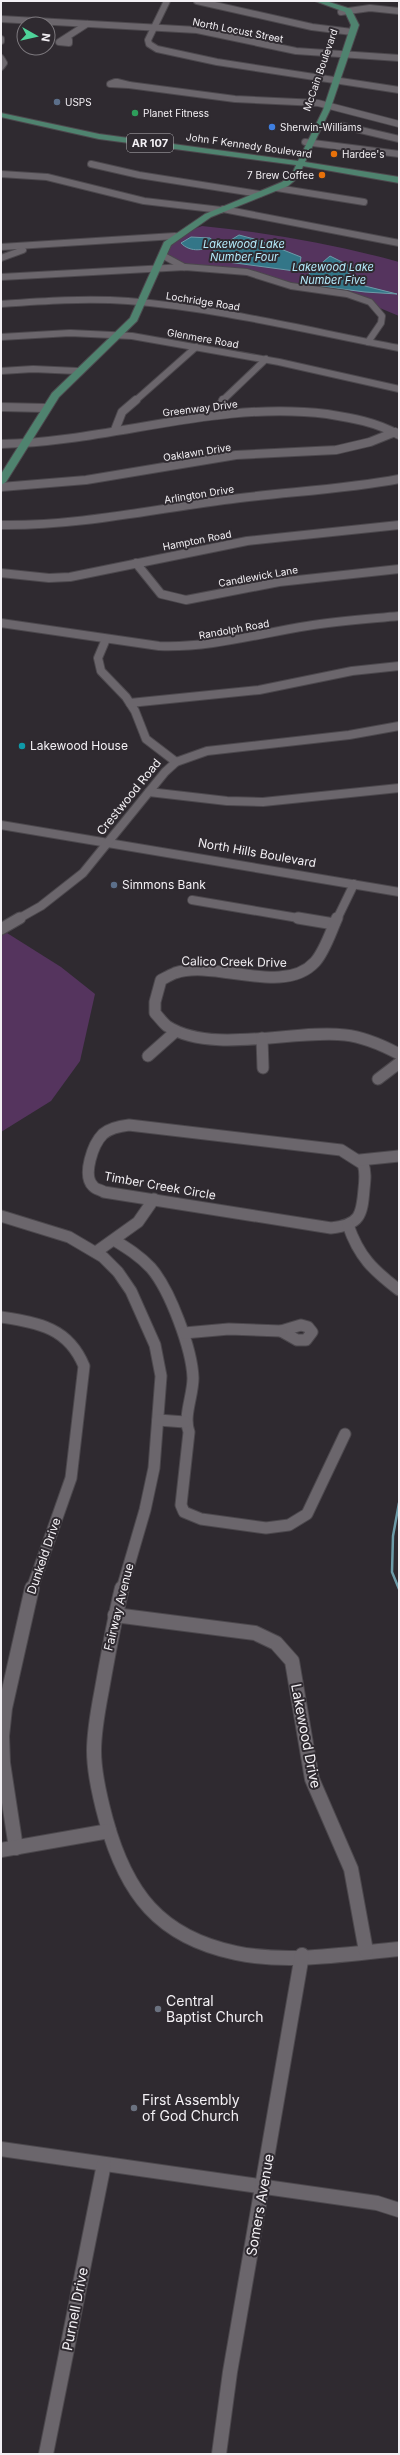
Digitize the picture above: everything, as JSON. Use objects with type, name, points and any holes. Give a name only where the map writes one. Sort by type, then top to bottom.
[{"type":"main road","points":[[307,1],[344,11]]},
{"type":"main road","points":[[319,1],[344,11]]},
{"type":"main road","name":"McCain Boulevard","points":[[167,244],[175,236],[222,209],[277,188],[294,178],[334,78],[354,20],[344,11]]},
{"type":"main road","name":"John F Kennedy Boulevard","points":[[1,115],[85,135],[300,163],[399,180]]},
{"type":"main road","points":[[1,482],[46,408],[62,387],[77,371],[119,335],[134,318],[167,244]]},
{"type":"street","points":[[167,1],[148,42],[156,49],[287,73],[334,78],[399,90]]},
{"type":"street","points":[[197,1],[224,6],[301,27],[349,32]]},
{"type":"street","points":[[344,11],[370,8],[399,11]]},
{"type":"street","name":"North Locust Street","points":[[1,19],[202,31],[286,49],[341,55],[399,58]]},
{"type":"street","points":[[64,40],[87,24]]},
{"type":"street","points":[[1,58],[4,63],[1,68]]},
{"type":"street","points":[[129,85],[235,99],[324,104],[399,124]]},
{"type":"street","points":[[354,129],[373,117]]},
{"type":"street","points":[[339,125],[399,139]]},
{"type":"street","points":[[308,144],[399,154]]},
{"type":"street","points":[[92,164],[139,175],[259,194]]},
{"type":"street","points":[[1,174],[47,177],[137,200],[222,209],[399,243]]},
{"type":"street","points":[[277,188],[364,202]]},
{"type":"street","points":[[1,248],[161,235],[175,236]]},
{"type":"street","points":[[1,258],[17,252],[140,243],[167,244]]},
{"type":"street","points":[[11,246],[17,252]]},
{"type":"street","points":[[162,255],[174,263],[185,267]]},
{"type":"street","points":[[1,277],[155,270],[185,267],[247,272],[290,286],[344,293],[360,297],[375,306],[382,316],[381,323],[368,342]]},
{"type":"street","name":"Lochridge Road","points":[[1,304],[79,300],[142,302],[280,324],[399,348]]},
{"type":"street","name":"Glenmere Road","points":[[1,337],[70,333],[119,335],[266,359],[399,389]]},
{"type":"street","points":[[115,430],[118,419],[125,409],[196,347]]},
{"type":"street","points":[[217,415],[223,400],[266,359]]},
{"type":"street","points":[[1,371],[33,368],[77,371]]},
{"type":"street","points":[[1,407],[46,408]]},
{"type":"street","name":"Greenway Drive","points":[[1,444],[25,443],[217,415],[273,411],[316,412],[365,421],[397,433]]},
{"type":"street","name":"Oaklawn Drive","points":[[1,487],[80,481],[236,455],[336,450],[370,442],[397,433]]},
{"type":"street","name":"Arlington Drive","points":[[1,525],[51,526],[83,523],[224,500],[339,490],[399,479]]},
{"type":"street","name":"Hampton Road","points":[[1,573],[58,578],[247,542],[399,525]]},
{"type":"street","name":"Candlewick Lane","points":[[136,564],[161,594],[186,600],[279,582],[399,569]]},
{"type":"street","name":"Randolph Road","points":[[1,623],[159,646],[197,647],[307,626],[399,616]]},
{"type":"street","points":[[106,638],[99,654],[99,667],[130,703],[146,739],[157,749],[176,762]]},
{"type":"street","points":[[130,703],[259,690],[352,671],[399,666]]},
{"type":"street","name":"Crestwood Road","points":[[1,929],[58,894],[83,874],[149,792],[176,762],[207,751],[349,735],[399,726]]},
{"type":"street","points":[[149,792],[227,801],[263,802],[399,788]]},
{"type":"street","name":"North Hills Boulevard","points":[[1,818],[95,835],[110,842]]},
{"type":"street","name":"North Hills Boulevard","points":[[1,825],[97,842],[110,842],[399,892]]},
{"type":"street","name":"Calico Creek Drive","points":[[175,1032],[157,1017],[154,1009],[161,980],[165,976],[171,974],[208,972],[281,977],[297,975],[313,966],[354,884]]},
{"type":"street","points":[[192,900],[334,924]]},
{"type":"street","points":[[148,1056],[175,1032],[208,1037],[262,1038],[347,1035],[369,1040],[399,1054]]},
{"type":"street","points":[[262,1038],[263,1068]]},
{"type":"street","points":[[378,1079],[399,1063]]},
{"type":"street","name":"Timber Creek Circle","points":[[348,1225],[326,1227],[104,1192],[93,1186],[88,1176],[98,1139],[103,1132],[119,1126],[129,1125],[324,1147],[341,1150],[360,1160]]},
{"type":"street","points":[[399,1156],[360,1160],[364,1167],[365,1176],[363,1210],[358,1219],[348,1225],[361,1258],[368,1266],[399,1290]]},
{"type":"street","points":[[96,1252],[138,1222],[154,1199]]},
{"type":"street","name":"Fairway Avenue","points":[[1,1216],[62,1233],[96,1252],[115,1268],[129,1285],[156,1344],[161,1376],[158,1420],[148,1498],[115,1615],[95,1734],[96,1775],[109,1831],[120,1868],[135,1895],[154,1914],[178,1932],[204,1944],[237,1954],[252,1956],[302,1955]]},
{"type":"street","points":[[114,1240],[131,1250],[151,1268],[162,1284],[184,1333],[190,1353],[193,1372],[191,1406],[185,1422],[189,1432],[181,1505],[184,1512],[200,1519],[266,1528],[288,1526],[307,1514],[345,1434]]},
{"type":"street","name":"Dunkeld Drive","points":[[1,1317],[41,1325],[64,1335],[81,1354],[84,1372],[71,1478],[34,1578],[5,1708],[2,1736],[3,1763],[16,1848]]},
{"type":"street","points":[[184,1333],[229,1329],[281,1331]]},
{"type":"street","points":[[158,1420],[185,1422]]},
{"type":"street","name":"Lakewood Drive","points":[[115,1615],[255,1633],[274,1640],[286,1650],[292,1661],[312,1779],[318,1798],[347,1859],[353,1879],[366,1951]]},
{"type":"street","points":[[1,1850],[109,1831]]},
{"type":"street","points":[[302,1955],[392,1950]]},
{"type":"street","name":"Somers Avenue","points":[[219,2454],[230,2372],[302,1955]]},
{"type":"street","points":[[1,2149],[377,2204],[399,2210]]},
{"type":"street","name":"Purnell Drive","points":[[46,2454],[104,2164]]},
{"type":"shaded area","points":[[202,226],[301,240],[399,262],[399,316],[375,306],[362,296],[291,286],[265,277],[182,266],[161,256],[175,236]]},
{"type":"shaded area","points":[[7,933],[61,967],[95,994],[80,1061],[51,1101],[1,1132],[1,936]]},
{"type":"water","name":"Lakewood Lake Number Four","points":[[239,235],[258,240],[301,257],[300,263],[305,269],[302,272],[213,260],[213,251]]},
{"type":"water","points":[[191,237],[210,238],[216,243],[208,248],[193,250],[181,243]]},
{"type":"water","name":"Lakewood Lake Number Five","points":[[330,256],[356,269],[348,274],[365,286],[397,294],[365,292],[303,284],[303,279]]},
{"type":"waterway","points":[[399,1503],[393,1536],[392,1572],[399,1589]]},
{"type":"place","name":"USPS","points":[[57,102]]},
{"type":"place","name":"Planet Fitness","points":[[135,113]]},
{"type":"place","name":"Sherwin-Williams","points":[[272,127]]},
{"type":"place","name":"Hardee's","points":[[334,154]]},
{"type":"place","name":"7 Brew Coffee","points":[[322,175]]},
{"type":"place","name":"Lakewood House","points":[[22,746]]},
{"type":"place","name":"Simmons Bank","points":[[114,885]]},
{"type":"place","name":"Central Baptist Church","points":[[158,2009]]},
{"type":"place","name":"First Assembly of God Church","points":[[134,2108]]}]
